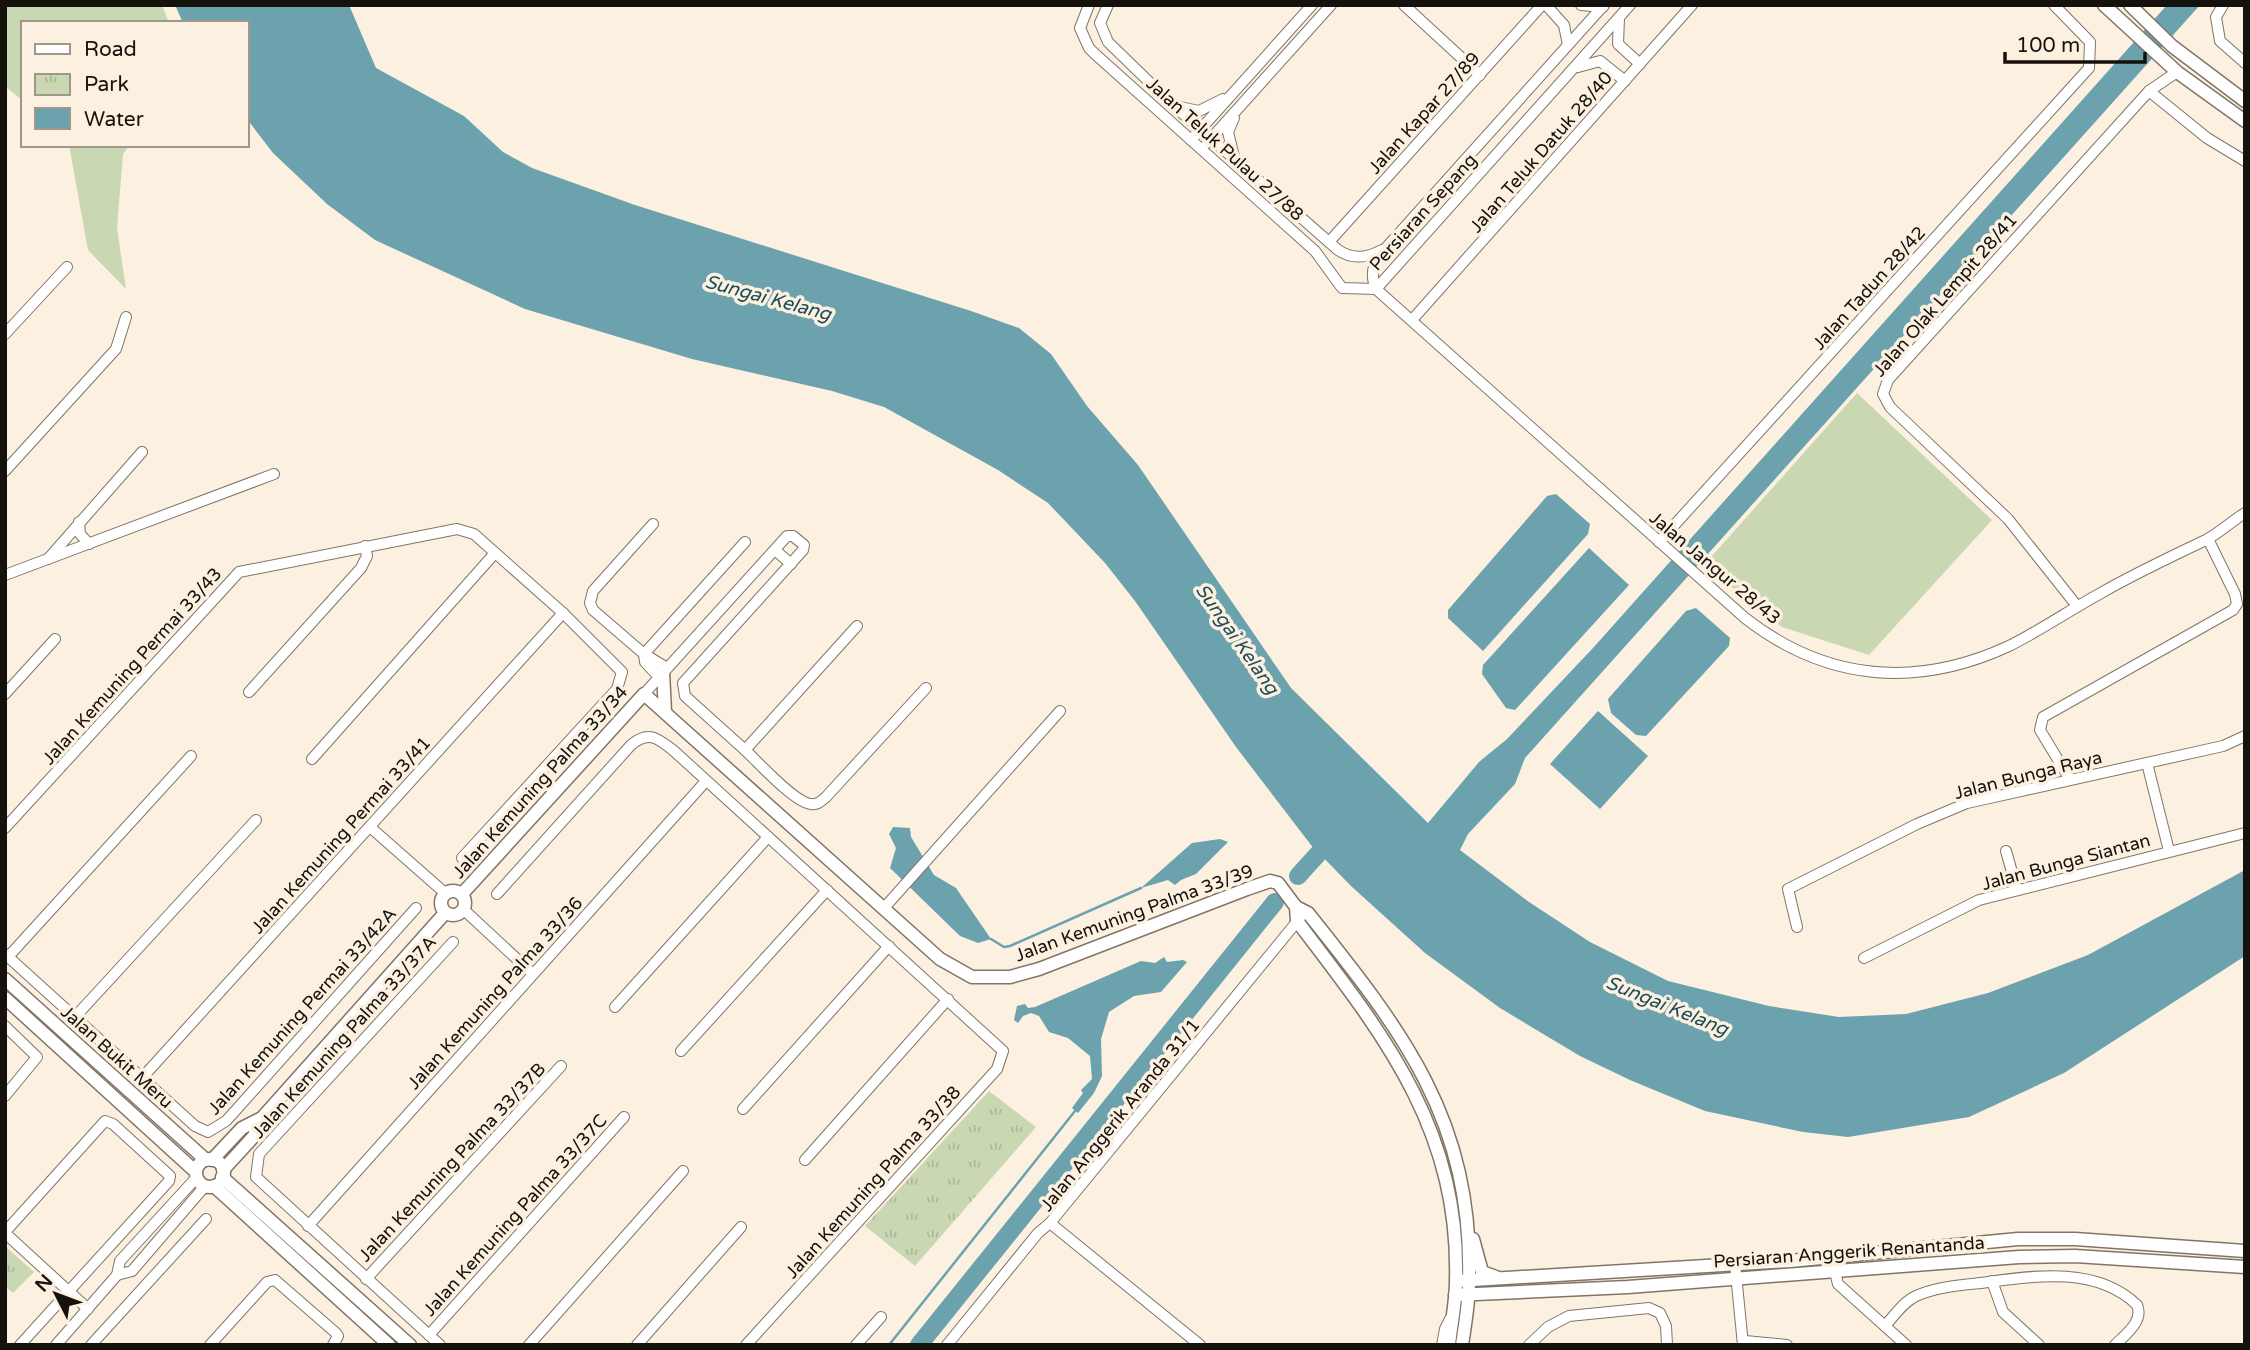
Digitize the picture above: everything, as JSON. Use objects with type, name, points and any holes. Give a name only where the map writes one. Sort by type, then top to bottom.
[{"type":"main road","points":[[2104,5],[2176,72],[2245,121]]},
{"type":"main road","points":[[2139,11],[2172,46],[2245,100]]},
{"type":"main road","points":[[663,672],[664,712]]},
{"type":"main road","name":"Jalan Kemuning Palma 33/34","points":[[462,894],[644,694],[802,835]]},
{"type":"main road","name":"Jalan Kemuning Palma 33/39","points":[[802,835],[960,973],[972,977],[997,979],[1039,969],[1270,881],[1278,883],[1300,914]]},
{"type":"main road","points":[[451,890],[462,894],[465,901],[463,909],[457,915],[445,913],[440,903],[445,893],[451,890]]},
{"type":"main road","points":[[209,1178],[254,1136],[262,1118],[445,913]]},
{"type":"main road","points":[[1300,914],[1368,988],[1429,1082],[1451,1136],[1468,1222],[1482,1272],[1502,1279]]},
{"type":"main road","points":[[1300,914],[1401,1068],[1428,1122],[1442,1158],[1463,1288],[1452,1316],[1449,1345]]},
{"type":"main road","name":"Jalan Bukit Meru","points":[[5,979],[209,1160],[209,1178]]},
{"type":"main road","name":"Jalan Bukit Meru","points":[[5,998],[209,1178]]},
{"type":"main road","points":[[262,1118],[242,1128],[209,1160],[209,1178],[388,1345]]},
{"type":"main road","points":[[209,1178],[410,1345]]},
{"type":"main road","points":[[1462,1345],[1468,1222]]},
{"type":"main road","name":"Persiaran Anggerik Renantanda","points":[[1463,1288],[1501,1293],[2018,1240],[2075,1239],[2245,1251]]},
{"type":"main road","points":[[2018,1240],[2019,1257]]},
{"type":"main road","name":"Persiaran Anggerik Renantanda","points":[[1735,1271],[1835,1272],[2019,1257],[2075,1256],[2245,1267]]},
{"type":"main road","points":[[1463,1288],[1502,1279],[1735,1271]]},
{"type":"main road","points":[[1464,1326],[1479,1305],[1501,1293]]},
{"type":"street","name":"Jalan Teluk Pulau 27/88","points":[[1089,5],[1080,28],[1089,48],[1315,251],[1342,288],[1376,289]]},
{"type":"street","name":"Jalan Teluk Pulau 27/88","points":[[1108,5],[1100,23],[1108,43],[1200,130],[1345,255],[1373,255],[1385,249]]},
{"type":"street","points":[[1191,140],[1312,5]]},
{"type":"street","points":[[1202,149],[1331,5]]},
{"type":"street","points":[[1404,5],[1480,75]]},
{"type":"street","points":[[1544,5],[1564,25],[1568,46]]},
{"type":"street","name":"Jalan Kapar 27/89","points":[[1329,242],[1544,5]]},
{"type":"street","points":[[1581,5],[1604,6]]},
{"type":"street","name":"Persiaran Sepang","points":[[1604,6],[1385,249],[1373,266],[1372,279],[1376,289],[1630,5]]},
{"type":"street","name":"Jalan Teluk Datuk 28/40","points":[[1412,320],[1692,5]]},
{"type":"street","name":"Jalan Tadun 28/42","points":[[1659,542],[2089,68],[2091,50],[2085,34],[2054,5]]},
{"type":"street","points":[[2223,5],[2216,17],[2220,41],[2245,63]]},
{"type":"street","points":[[1619,17],[1618,44],[1640,64]]},
{"type":"street","points":[[1572,70],[1591,61],[1600,61],[1625,81]]},
{"type":"street","name":"Jalan Olak Lempit 28/41","points":[[2077,606],[2008,519],[1890,407],[1883,394],[1888,380],[2149,91],[2176,72]]},
{"type":"street","points":[[2149,91],[2207,138],[2245,161]]},
{"type":"street","points":[[1174,106],[1199,111],[1234,92]]},
{"type":"street","points":[[1234,159],[1228,132],[1246,100]]},
{"type":"street","points":[[1446,182],[1460,194]]},
{"type":"street","points":[[5,334],[67,267]]},
{"type":"street","name":"Jalan Jangur 28/43","points":[[1376,289],[1745,618],[1790,649],[1819,662],[1895,674],[1944,668],[1971,661],[2009,646],[2149,566],[2208,539],[2245,513]]},
{"type":"street","points":[[5,471],[116,349],[126,317]]},
{"type":"street","points":[[47,559],[142,452]]},
{"type":"street","points":[[5,575],[274,474]]},
{"type":"street","points":[[79,522],[80,534],[89,544]]},
{"type":"street","points":[[653,524],[593,591],[590,603],[593,610],[643,654],[645,662],[663,672]]},
{"type":"street","name":"Jalan Kemuning Permai 33/43","points":[[5,828],[239,572],[457,529],[474,534],[563,613],[622,671],[617,689],[462,858]]},
{"type":"street","points":[[644,694],[787,536],[793,536],[804,548],[683,683],[685,696],[809,804],[818,804],[926,688]]},
{"type":"street","points":[[2069,778],[2040,730],[2043,717],[2233,610],[2237,604],[2235,594],[2208,539]]},
{"type":"street","points":[[643,654],[745,542]]},
{"type":"street","points":[[249,692],[361,568],[367,556],[365,546]]},
{"type":"street","points":[[775,550],[791,564]]},
{"type":"street","points":[[312,759],[495,553]]},
{"type":"street","name":"Jalan Kemuning Permai 33/41","points":[[142,1078],[563,613]]},
{"type":"street","points":[[746,749],[857,626]]},
{"type":"street","points":[[5,694],[55,639]]},
{"type":"street","points":[[884,908],[1060,711]]},
{"type":"street","points":[[497,894],[631,745],[643,736],[660,740],[948,999],[805,1160]]},
{"type":"street","name":"Jalan Bunga Raya","points":[[1797,927],[1788,889],[1917,824],[1968,803],[2069,778],[2223,746],[2245,736]]},
{"type":"street","points":[[142,1078],[7,955],[191,756]]},
{"type":"street","points":[[2147,763],[2169,851]]},
{"type":"street","name":"Jalan Kemuning Palma 33/36","points":[[308,1226],[706,781]]},
{"type":"street","points":[[75,1017],[256,820]]},
{"type":"street","points":[[370,827],[445,893]]},
{"type":"street","name":"Jalan Bunga Siantan","points":[[1864,958],[1979,900],[2245,833]]},
{"type":"street","points":[[615,1007],[768,837]]},
{"type":"street","points":[[2006,851],[2017,890]]},
{"type":"street","points":[[681,1051],[827,890]]},
{"type":"street","name":"Jalan Kemuning Permai 33/42A","points":[[142,1078],[195,1126],[208,1132],[226,1121],[416,908]]},
{"type":"street","points":[[463,909],[533,974]]},
{"type":"street","name":"Jalan Anggerik Aranda 31/1","points":[[1200,1345],[1050,1223],[1300,914]]},
{"type":"street","name":"Jalan Kemuning Palma 33/37A","points":[[308,1226],[256,1177],[259,1154],[453,942]]},
{"type":"street","points":[[743,1109],[889,946]]},
{"type":"street","name":"Jalan Kemuning Palma 33/38","points":[[746,1345],[997,1069],[1003,1051],[948,999]]},
{"type":"street","points":[[5,1026],[37,1057],[5,1096]]},
{"type":"street","name":"Jalan Kemuning Palma 33/37B","points":[[366,1279],[561,1066]]},
{"type":"street","name":"Jalan Kemuning Palma 33/37C","points":[[429,1335],[624,1117]]},
{"type":"street","points":[[20,1345],[67,1291],[169,1181],[169,1174],[113,1124],[105,1121],[5,1232],[67,1291],[88,1309]]},
{"type":"street","points":[[529,1345],[682,1171]]},
{"type":"street","points":[[117,1275],[132,1271],[209,1178]]},
{"type":"street","points":[[56,1345],[117,1275],[120,1261],[209,1178]]},
{"type":"street","points":[[91,1345],[206,1219]]},
{"type":"street","points":[[947,1345],[1038,1233],[1050,1223]]},
{"type":"street","points":[[308,1226],[440,1345]]},
{"type":"street","points":[[637,1345],[741,1227]]},
{"type":"street","points":[[1735,1271],[1744,1343],[1787,1345]]},
{"type":"street","points":[[1835,1272],[1838,1284],[1906,1345]]},
{"type":"street","points":[[1885,1326],[1916,1296],[1954,1286],[2012,1277],[2077,1277],[2132,1301],[2140,1315],[2116,1345]]},
{"type":"street","points":[[210,1345],[271,1280],[275,1280],[335,1340]]},
{"type":"street","points":[[1993,1282],[2003,1312],[2039,1345]]},
{"type":"street","points":[[1529,1345],[1548,1327],[1569,1316],[1649,1308],[1660,1313],[1666,1326],[1667,1345]]},
{"type":"street","points":[[1442,1345],[1444,1329],[1452,1316]]},
{"type":"street","points":[[856,1345],[881,1317]]},
{"type":"green space","points":[[5,5],[162,5],[168,21],[21,21],[21,99],[5,86]]},
{"type":"green space","points":[[69,147],[128,147],[123,154],[117,228],[126,289],[88,250]]},
{"type":"green space","points":[[1857,393],[1992,520],[1869,655],[1782,627],[1704,565]]},
{"type":"green space","points":[[989,1091],[1036,1127],[915,1266],[865,1226]]},
{"type":"green space","points":[[5,1246],[34,1272],[13,1293],[5,1286]]},
{"type":"water","name":"Sungai Kelang","points":[[175,5],[349,5],[376,68],[464,116],[503,152],[532,168],[635,205],[1019,328],[1051,354],[1087,406],[1138,465],[1291,688],[1428,823],[1479,762],[1507,739],[1593,648],[2167,5],[2200,5],[1525,758],[1515,784],[1468,834],[1460,850],[1529,902],[1590,942],[1668,981],[1769,1006],[1839,1017],[1906,1014],[1988,993],[2088,955],[2245,870],[2245,956],[2064,1073],[1969,1117],[1848,1137],[1803,1132],[1705,1111],[1630,1080],[1580,1056],[1500,1008],[1425,953],[1351,886],[1311,845],[1236,747],[1135,601],[1105,563],[1048,503],[998,470],[884,407],[832,391],[692,359],[525,309],[375,240],[327,204],[273,153],[248,120],[248,21],[182,21]]},
{"type":"water","points":[[1556,494],[1590,524],[1588,534],[1483,651],[1448,618],[1448,610],[1547,496]]},
{"type":"water","points":[[1589,548],[1629,585],[1515,710],[1506,708],[1482,674],[1483,665]]},
{"type":"water","points":[[1696,608],[1730,638],[1729,646],[1646,736],[1636,735],[1611,713],[1608,699],[1686,611]]},
{"type":"water","points":[[1598,711],[1648,756],[1600,809],[1550,764]]},
{"type":"water","points":[[893,827],[910,828],[911,837],[934,875],[956,888],[991,939],[978,943],[960,936],[890,868],[896,848],[889,834]]},
{"type":"water","points":[[1220,839],[1228,842],[1196,874],[1175,885],[1168,880],[1141,888],[1192,843]]},
{"type":"water","points":[[1164,957],[1167,962],[1187,962],[1161,992],[1134,996],[1109,1012],[1101,1039],[1102,1076],[1094,1093],[1078,1113],[1072,1108],[1083,1093],[1081,1090],[1092,1079],[1090,1056],[1068,1038],[1049,1032],[1039,1016],[1031,1013],[1023,1016],[1018,1023],[1014,1020],[1017,1006],[1025,1004],[1028,1008],[1035,1007],[1141,961],[1155,963]]},
{"type":"waterway","points":[[1298,876],[1335,835]]},
{"type":"waterway","points":[[991,939],[1004,947],[1010,946],[1141,888]]},
{"type":"waterway","points":[[919,1345],[1275,902]]},
{"type":"waterway","points":[[889,1345],[1075,1111]]}]
